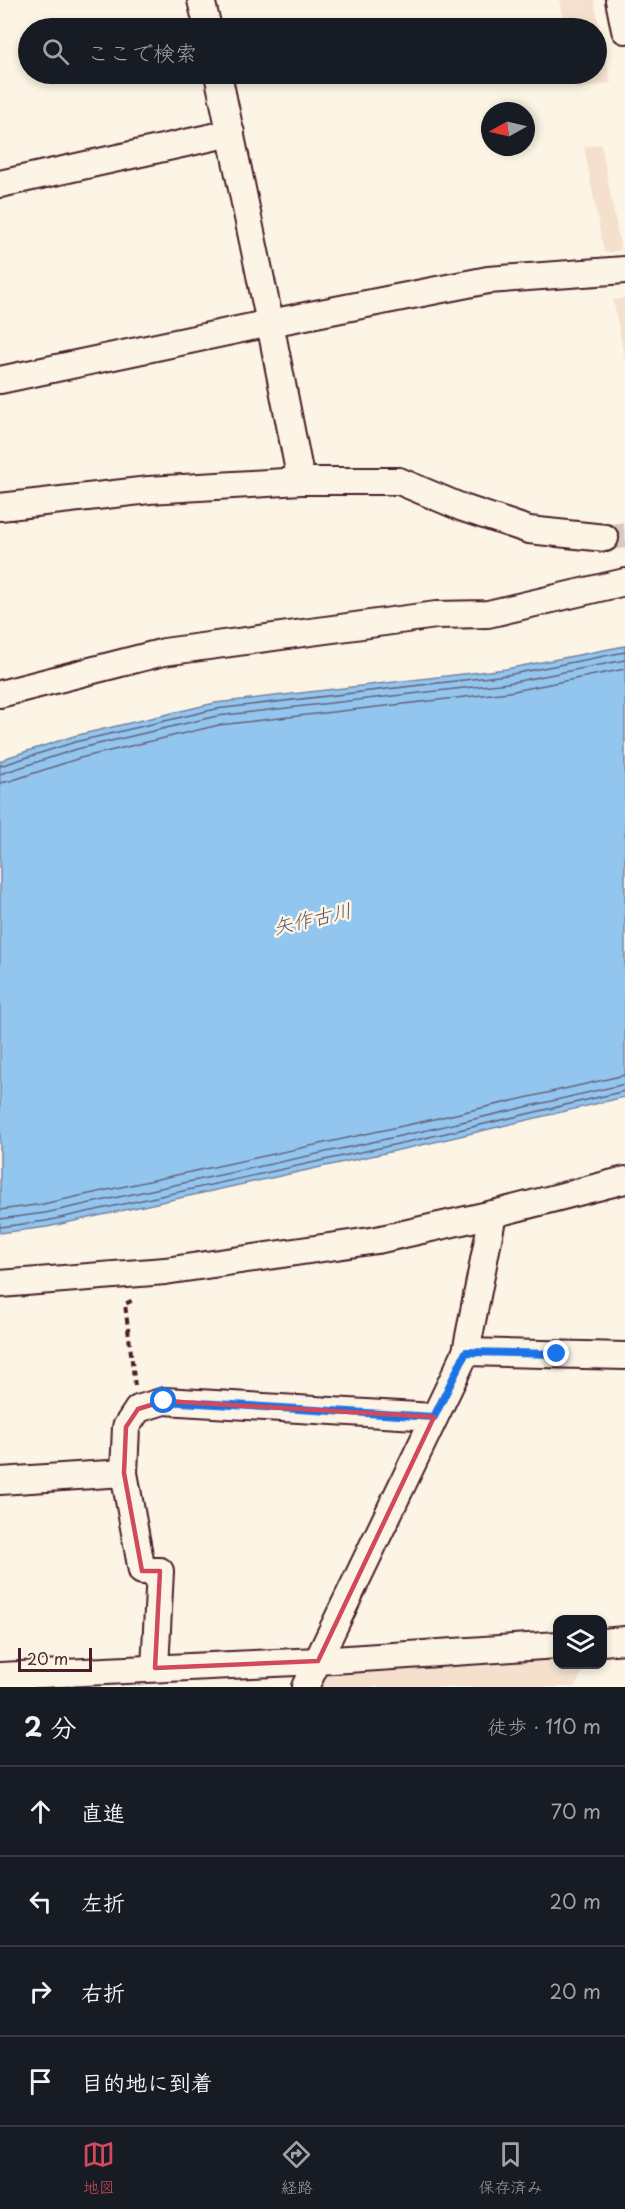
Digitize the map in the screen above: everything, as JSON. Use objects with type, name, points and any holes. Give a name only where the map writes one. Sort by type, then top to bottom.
[{"type":"street","points":[[201,0],[206,18]]},
{"type":"street","points":[[619,0],[625,30]]},
{"type":"street","points":[[220,84],[300,481]]},
{"type":"street","points":[[0,184],[231,133]]},
{"type":"street","points":[[0,380],[488,280],[625,270]]},
{"type":"street","points":[[0,507],[149,490],[300,481],[399,482],[463,508],[530,530],[605,538]]},
{"type":"street","points":[[0,693],[164,652],[436,615],[488,614],[625,582]]},
{"type":"street","points":[[0,1284],[165,1271],[377,1240],[493,1214],[625,1180]]},
{"type":"street","points":[[305,1687],[466,1352],[493,1214]]},
{"type":"street","points":[[466,1352],[625,1356]]},
{"type":"street","points":[[155,1668],[160,1571],[142,1571],[124,1473],[126,1427],[138,1408],[164,1401],[434,1417]]},
{"type":"street","points":[[0,1481],[124,1473]]},
{"type":"street","points":[[607,1642],[625,1640]]},
{"type":"street","points":[[0,1676],[318,1661],[553,1645]]},
{"type":"path","points":[[138,1408],[125,1304],[144,1295]]},
{"type":"highlighted area","points":[[164,1401],[434,1417],[318,1661],[155,1668],[160,1571],[142,1571],[124,1473],[126,1427],[138,1409]]},
{"type":"shaded area","points":[[560,0],[594,0],[598,18],[563,18]]},
{"type":"shaded area","points":[[607,63],[611,83],[607,84]]},
{"type":"shaded area","points":[[575,84],[605,84],[576,89]]},
{"type":"shaded area","points":[[601,144],[621,250],[604,253],[584,147]]},
{"type":"shaded area","points":[[625,298],[625,360],[613,300]]},
{"type":"shaded area","points":[[553,1659],[553,1669],[584,1669],[575,1687],[317,1687],[320,1679],[333,1671]]},
{"type":"water","name":"矢作古川","points":[[625,646],[625,1097],[426,1144],[47,1227],[0,1233],[0,762],[74,736],[215,703],[506,669]]},
{"type":"tunnel","points":[[605,538],[625,535]]},
{"type":"route","points":[[164,1401],[434,1417],[466,1352],[557,1354]]}]
